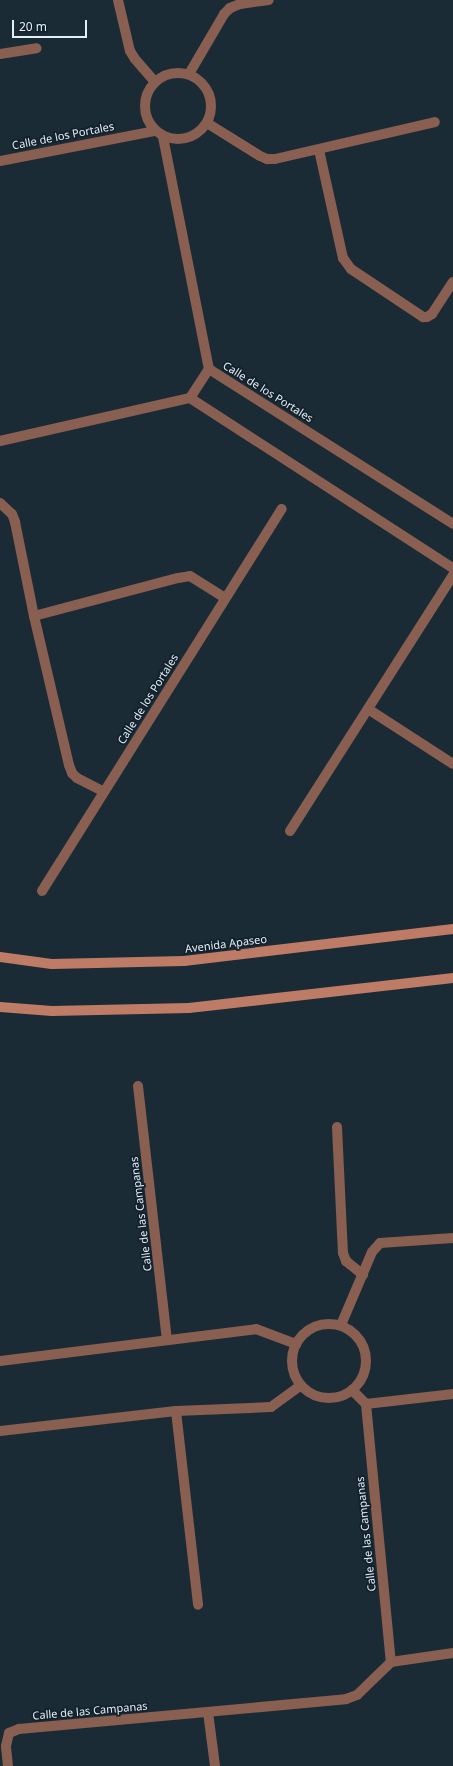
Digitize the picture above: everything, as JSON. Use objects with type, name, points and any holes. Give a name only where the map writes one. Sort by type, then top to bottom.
[{"type":"street","points":[[118,0],[130,50],[135,59],[155,82]]},
{"type":"street","points":[[189,74],[224,14],[230,8],[240,4],[269,0]]},
{"type":"street","points":[[0,54],[37,48]]},
{"type":"street","points":[[180,72],[189,74],[207,89],[211,101],[211,112],[207,123],[199,132],[187,138],[163,137],[154,131],[147,120],[144,108],[145,95],[152,84],[170,73],[180,72]]},
{"type":"street","points":[[207,123],[267,159],[275,159],[435,122]]},
{"type":"street","name":"Calle de los Portales","points":[[0,161],[154,131]]},
{"type":"street","name":"Calle de los Portales","points":[[163,137],[209,369],[453,524]]},
{"type":"street","points":[[319,150],[343,258],[351,269],[423,317],[432,314],[453,282]]},
{"type":"street","points":[[0,441],[190,398],[209,369]]},
{"type":"street","points":[[190,398],[453,568]]},
{"type":"street","points":[[0,503],[12,514],[15,522],[34,616],[72,773],[77,778],[104,792]]},
{"type":"street","name":"Calle de los Portales","points":[[42,891],[282,509]]},
{"type":"street","points":[[290,831],[453,575]]},
{"type":"street","points":[[34,616],[190,576],[226,598]]},
{"type":"street","points":[[368,709],[453,764]]},
{"type":"street","name":"Avenida Apaseo","points":[[0,957],[52,964],[184,961],[453,929]]},
{"type":"street","points":[[0,1007],[52,1011],[189,1008],[453,978]]},
{"type":"street","name":"Calle de las Campanas","points":[[138,1086],[167,1339]]},
{"type":"street","points":[[337,1127],[343,1253],[346,1261],[363,1275]]},
{"type":"street","points":[[341,1325],[375,1247],[380,1243],[453,1238]]},
{"type":"street","points":[[332,1324],[341,1325],[357,1336],[362,1345],[366,1364],[364,1374],[352,1390],[342,1396],[331,1398],[315,1395],[301,1385],[294,1373],[292,1358],[296,1344],[301,1336],[315,1326],[332,1324]]},
{"type":"street","points":[[0,1362],[167,1339],[256,1329],[296,1344]]},
{"type":"street","points":[[0,1431],[176,1411],[271,1407],[301,1385]]},
{"type":"street","points":[[352,1390],[366,1404],[453,1394]]},
{"type":"street","name":"Calle de las Campanas","points":[[8,1766],[6,1746],[9,1733],[19,1729],[346,1700],[357,1695],[391,1662],[366,1404]]},
{"type":"street","points":[[176,1411],[198,1605]]},
{"type":"street","points":[[391,1662],[453,1653]]},
{"type":"street","points":[[208,1712],[215,1766]]}]
